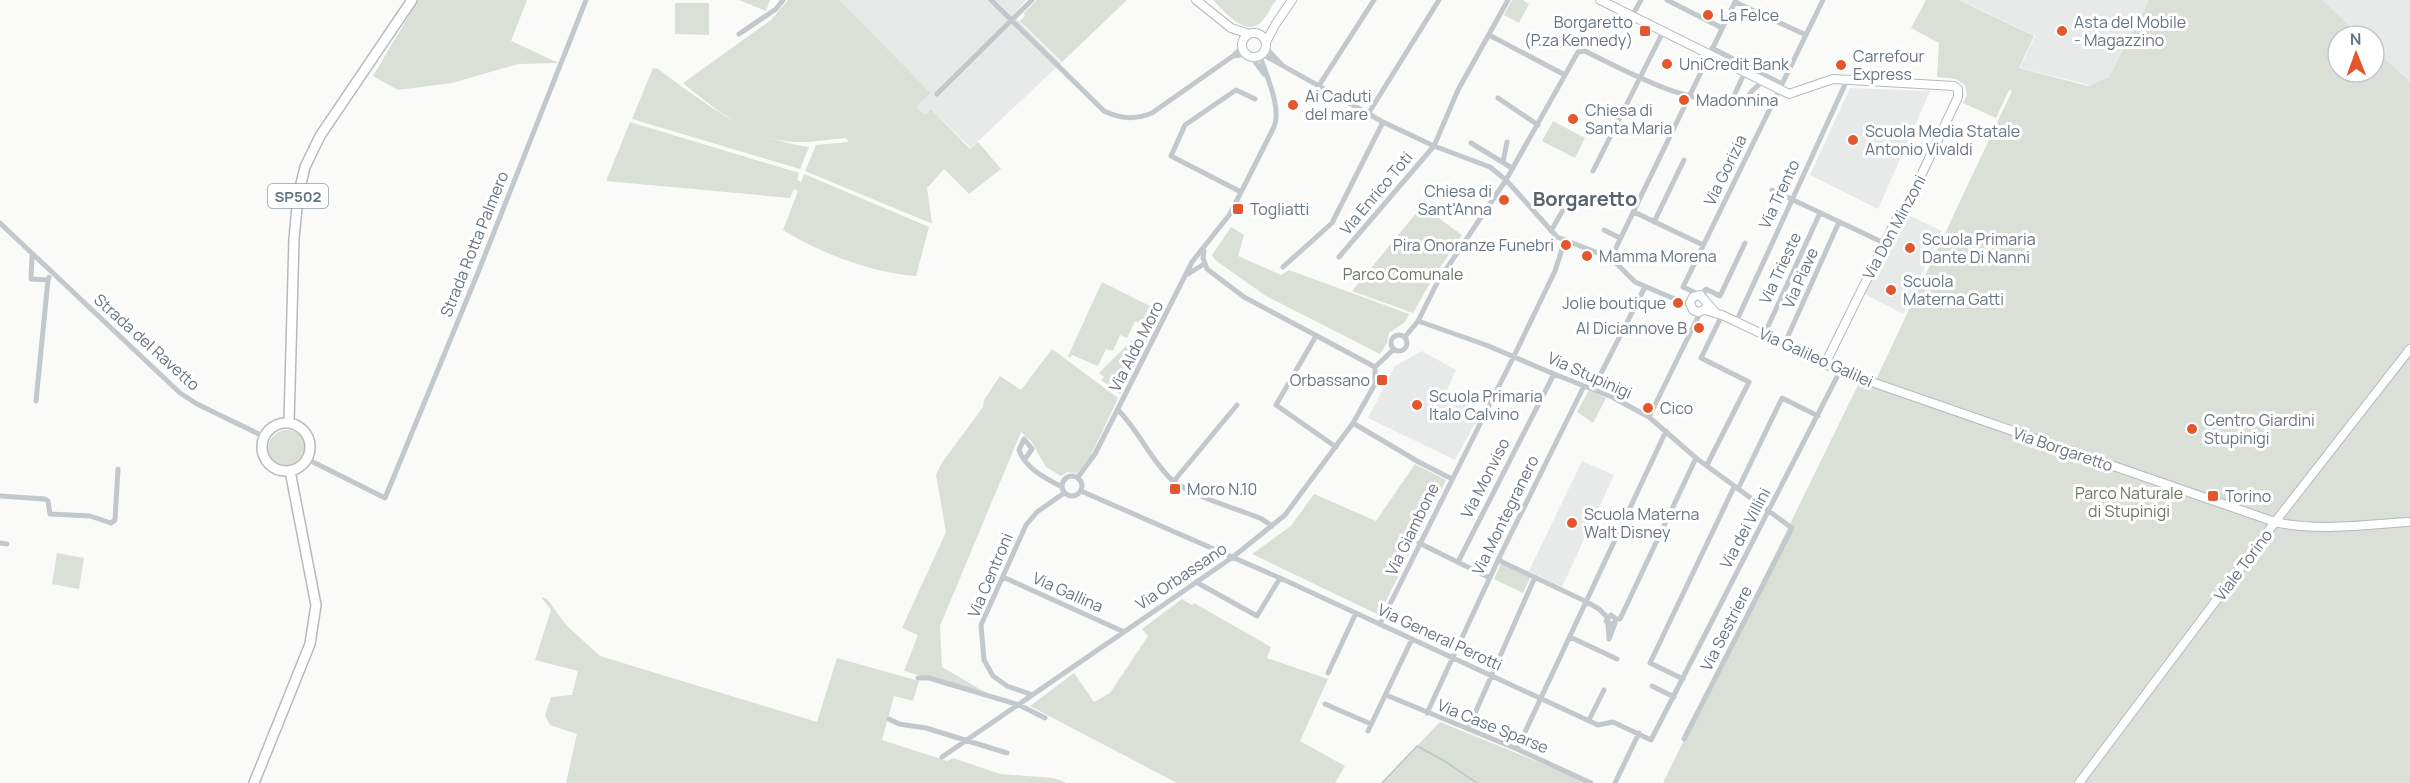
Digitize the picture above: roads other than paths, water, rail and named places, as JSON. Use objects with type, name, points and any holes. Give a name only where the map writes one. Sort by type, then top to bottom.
[{"type":"main road","name":"SP502","points":[[289,423],[294,239],[298,196],[305,166],[320,136],[412,0]]},
{"type":"main road","points":[[289,423],[303,430],[309,439],[310,449],[307,459],[300,467],[290,471],[274,467],[267,460],[263,450],[265,437],[273,427],[289,423]]},
{"type":"main road","points":[[254,783],[314,629],[316,605],[290,471]]},
{"type":"street","name":"Strada Rotta Palmero","points":[[307,459],[385,498],[586,0]]},
{"type":"street","points":[[739,34],[776,9],[783,0]]},
{"type":"street","points":[[991,0],[1104,111],[1124,118],[1143,117],[1152,113],[1233,56],[1254,34],[1275,24]]},
{"type":"street","points":[[937,94],[1032,0]]},
{"type":"street","points":[[1196,0],[1232,28],[1243,44],[1258,52]]},
{"type":"street","points":[[1233,56],[1258,52],[1292,0]]},
{"type":"street","points":[[1318,87],[1374,0]]},
{"type":"street","points":[[1368,114],[1439,0]]},
{"type":"street","name":"Via Enrico Toti","points":[[1338,257],[1434,146],[1458,90],[1508,0]]},
{"type":"street","points":[[1632,16],[1641,0]]},
{"type":"street","points":[[1667,0],[1722,28]]},
{"type":"street","name":"Via Gorizia","points":[[1683,287],[1824,0]]},
{"type":"street","points":[[1605,1],[1663,32],[1711,52],[1780,87],[1789,94],[1833,79],[1848,78]]},
{"type":"street","points":[[1611,258],[1736,1],[1806,35]]},
{"type":"street","points":[[1232,28],[1254,34]]},
{"type":"street","points":[[1593,171],[1663,32]]},
{"type":"street","points":[[1254,34],[1258,52]]},
{"type":"street","points":[[1489,35],[1565,75]]},
{"type":"street","points":[[1405,338],[1418,321],[1437,283],[1506,180],[1578,52],[1585,51],[1639,78],[1689,96],[1744,102],[1763,81]]},
{"type":"street","name":"Via Galileo Galilei","points":[[1258,52],[1282,65]]},
{"type":"street","name":"Via Galileo Galilei","points":[[1258,52],[1383,122],[1434,146],[1490,167],[1506,180],[1557,237],[1611,258],[1626,275],[1645,287],[1701,302]]},
{"type":"street","name":"Via Aldo Moro","points":[[1258,52],[1265,76]]},
{"type":"street","name":"Via Aldo Moro","points":[[1258,52],[1277,109],[1278,119],[1230,214],[1192,262],[1118,410],[1130,422],[1141,443],[1157,464],[1174,481],[1191,491],[1262,519],[1272,526]]},
{"type":"street","points":[[1711,52],[1745,72],[1780,87]]},
{"type":"street","points":[[1263,66],[1266,62],[1272,61]]},
{"type":"street","points":[[1731,102],[1745,72]]},
{"type":"street","name":"Via Don Minzoni","points":[[1825,364],[1884,243],[1910,199],[1958,96],[1958,89],[1954,86],[1883,84],[1848,78]]},
{"type":"street","name":"Via Trento","points":[[1736,322],[1848,78]]},
{"type":"street","points":[[1241,192],[1170,156],[1185,125],[1236,90],[1255,99]]},
{"type":"street","points":[[1498,98],[1538,125]]},
{"type":"street","points":[[1283,267],[1332,223],[1383,122]]},
{"type":"street","points":[[1503,162],[1507,142]]},
{"type":"street","points":[[1471,143],[1512,168]]},
{"type":"street","points":[[1654,222],[1684,160]]},
{"type":"street","points":[[1772,190],[1884,243]]},
{"type":"street","points":[[1551,231],[1570,196]]},
{"type":"street","points":[[1634,212],[1703,245]]},
{"type":"street","name":"Via Trieste","points":[[1764,334],[1820,213]]},
{"type":"street","name":"Via Piave","points":[[1785,345],[1839,222]]},
{"type":"street","name":"Strada del Ravetto","points":[[0,223],[180,393],[197,404],[265,437]]},
{"type":"street","points":[[1604,230],[1620,238]]},
{"type":"street","name":"Via Giambone","points":[[1380,624],[1555,271],[1565,240]]},
{"type":"street","points":[[1649,417],[1698,317],[1706,289],[1720,296],[1745,243]]},
{"type":"street","points":[[1206,246],[1203,253],[1207,269],[1244,297],[1375,367],[1394,349]]},
{"type":"street","points":[[32,255],[31,279],[48,280]]},
{"type":"street","name":"Via Aldo Moro","points":[[1186,276],[1204,264]]},
{"type":"street","points":[[36,401],[50,272]]},
{"type":"street","points":[[1593,388],[1645,287]]},
{"type":"street","name":"Via Galileo Galilei","points":[[1683,287],[1701,302],[1736,322],[1840,371],[1919,399]]},
{"type":"street","points":[[1707,465],[1749,382],[1701,358],[1718,313]]},
{"type":"street","name":"Via Stupinigi","points":[[1418,321],[1593,388],[1649,417],[1696,458],[1792,528]]},
{"type":"street","points":[[1399,335],[1405,338],[1407,341],[1405,348],[1401,351],[1394,349],[1393,338],[1399,335]]},
{"type":"street","points":[[1316,336],[1276,405],[1336,447]]},
{"type":"street","name":"Viale Torino","points":[[2079,783],[2275,522],[2410,350]]},
{"type":"street","name":"Via Orbassano","points":[[942,757],[1122,631],[1233,557],[1285,515],[1353,423],[1375,384],[1375,367]]},
{"type":"street","name":"Via dei Villini","points":[[1644,738],[1652,740],[1656,734],[1840,371]]},
{"type":"street","name":"Via Monviso","points":[[1458,562],[1554,374]]},
{"type":"street","name":"Via Montegranero","points":[[1427,713],[1498,560],[1584,386]]},
{"type":"street","points":[[1683,679],[1650,663],[1782,398],[1818,416]]},
{"type":"street","name":"Via Borgaretto","points":[[1919,399],[2290,526],[2410,522]]},
{"type":"street","points":[[1174,481],[1237,405]]},
{"type":"street","name":"Via Centroni","points":[[1033,695],[1007,686],[993,676],[984,660],[981,625],[1026,525],[1037,512],[1063,490],[1063,481],[1068,476],[1078,477],[1095,454],[1118,410]]},
{"type":"street","name":"Via Giambone","points":[[1353,423],[1452,479]]},
{"type":"street","points":[[1517,749],[1666,431]]},
{"type":"street","points":[[1498,560],[1587,602],[1612,620],[1620,619],[1696,458]]},
{"type":"street","points":[[1025,459],[1032,469],[1063,490]]},
{"type":"street","points":[[0,496],[45,499],[48,501],[50,514],[90,516],[111,523],[115,520],[118,469]]},
{"type":"street","points":[[1078,477],[1083,484],[1081,491]]},
{"type":"street","name":"Via Centroni","points":[[1063,490],[1071,496],[1081,491]]},
{"type":"street","name":"Via General Perotti","points":[[1081,491],[1280,578],[1598,725],[1613,722],[1639,733],[1644,738]]},
{"type":"street","name":"Via Sestriere","points":[[1684,740],[1792,528]]},
{"type":"street","points":[[0,543],[7,544]]},
{"type":"street","points":[[1419,543],[1490,578]]},
{"type":"street","name":"Via Gallina","points":[[1003,577],[1122,631]]},
{"type":"street","points":[[1468,729],[1535,577]]},
{"type":"street","points":[[1196,582],[1257,616],[1280,578]]},
{"type":"street","points":[[1328,673],[1356,613]]},
{"type":"street","points":[[1570,637],[1617,659]]},
{"type":"street","points":[[1368,731],[1412,639]]},
{"type":"street","points":[[918,678],[929,678],[1019,705],[1045,718]]},
{"type":"street","points":[[1652,686],[1674,697]]},
{"type":"street","points":[[1589,720],[1604,690]]},
{"type":"street","name":"Via Case Sparse","points":[[1386,695],[1517,749],[1591,783]]},
{"type":"street","points":[[1325,704],[1371,724]]},
{"type":"street","points":[[889,719],[899,724],[926,728],[1007,753]]},
{"type":"street","points":[[1615,783],[1639,733]]},
{"type":"waterway","points":[[1382,783],[1417,746],[1477,783]]},
{"type":"place","name":"La Felce","points":[[1708,15]]},
{"type":"place","name":"Borgaretto (P.za Kennedy)","points":[[1645,31]]},
{"type":"place","name":"Asta del Mobile - Magazzino","points":[[2062,31]]},
{"type":"place","name":"UniCredit Bank","points":[[1667,64]]},
{"type":"place","name":"Carrefour Express","points":[[1841,65]]},
{"type":"place","name":"Madonnina","points":[[1684,100]]},
{"type":"place","name":"Ai Caduti del mare","points":[[1293,105]]},
{"type":"place","name":"Chiesa di Santa Maria","points":[[1573,119]]},
{"type":"place","name":"Scuola Media Statale Antonio Vivaldi","points":[[1853,140]]},
{"type":"place","name":"Chiesa di Sant'Anna","points":[[1504,200]]},
{"type":"place","name":"Togliatti","points":[[1238,209]]},
{"type":"place","name":"Pira Onoranze Funebri","points":[[1566,245]]},
{"type":"place","name":"Scuola Primaria Dante Di Nanni","points":[[1910,248]]},
{"type":"place","name":"Mamma Morena","points":[[1587,256]]},
{"type":"place","name":"Scuola Materna Gatti","points":[[1891,290]]},
{"type":"place","name":"Jolie boutique","points":[[1678,303]]},
{"type":"place","name":"Al Diciannove B","points":[[1699,328]]},
{"type":"place","name":"Orbassano","points":[[1382,380]]},
{"type":"place","name":"Scuola Primaria Italo Calvino","points":[[1417,405]]},
{"type":"place","name":"Cico","points":[[1648,408]]},
{"type":"place","name":"Centro Giardini Stupinigi","points":[[2192,429]]},
{"type":"place","name":"Moro N.10","points":[[1175,489]]},
{"type":"place","name":"Torino","points":[[2213,496]]},
{"type":"place","name":"Scuola Materna Walt Disney","points":[[1572,523]]},
{"type":"district","name":"Borgaretto","points":[[1585,198]]},
{"type":"park label","name":"Parco Comunale","points":[[1403,274]]},
{"type":"park label","name":"Parco Naturale di Stupinigi","points":[[2129,502]]}]
